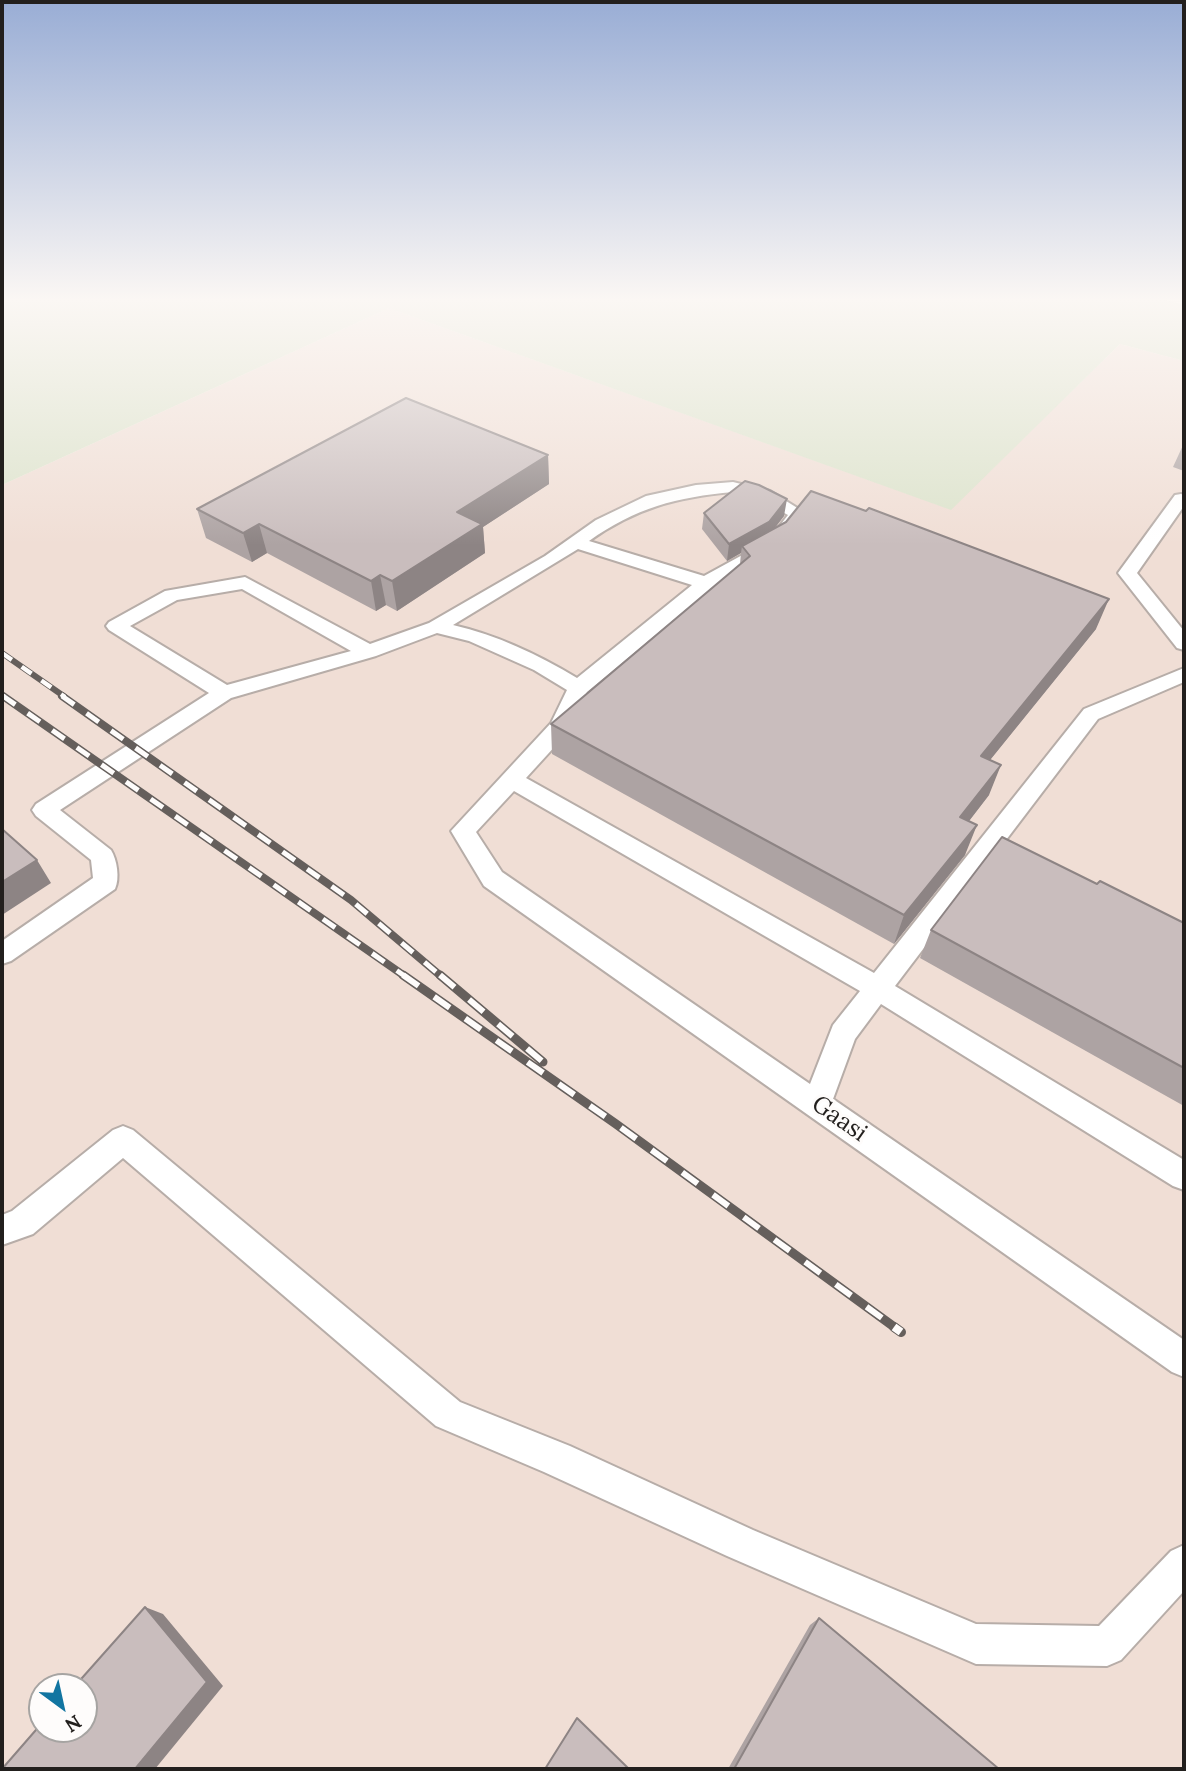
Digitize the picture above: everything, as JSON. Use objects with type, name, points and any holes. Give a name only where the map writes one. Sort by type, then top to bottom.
[{"type":"lane","points":[[2,954],[106,882],[103,856],[44,810],[224,693],[369,652],[436,627],[551,560],[602,524],[652,500],[696,490],[733,487],[764,495],[798,514],[774,545],[706,583],[578,688],[560,727],[512,780],[877,988],[1184,1176]]},
{"type":"lane","points":[[1181,499],[1127,573],[1184,643]]},
{"type":"lane","points":[[576,542],[706,583]]},
{"type":"lane","points":[[224,693],[116,626],[172,596],[245,583],[369,652]]},
{"type":"lane","points":[[436,627],[475,636],[541,665],[578,688]]},
{"type":"lane","points":[[817,1103],[843,1033],[1091,714],[1184,674]]},
{"type":"lane","name":"Gaasi","points":[[512,780],[481,808],[463,831],[492,879],[1184,1360]]},
{"type":"lane","points":[[2,1230],[22,1223],[123,1140],[448,1414],[557,1459],[976,1644],[1107,1646],[1184,1563]]},
{"type":"shaded area","points":[[230,381],[592,381],[950,509],[1082,381],[1184,381],[1184,1769],[2,1769],[2,485]]},
{"type":"green space","points":[[2,381],[230,381],[2,485]]},
{"type":"green space","points":[[591,381],[1083,381],[951,510]]},
{"type":"building","points":[[406,398],[548,455],[457,512],[482,524],[392,581],[380,575],[371,581],[259,524],[243,533],[197,509]]},
{"type":"building","points":[[745,481],[787,499],[769,522],[729,544],[704,513]]},
{"type":"building","points":[[811,491],[866,511],[869,508],[1109,599],[981,756],[1001,765],[960,817],[977,825],[904,915],[551,724],[750,556],[742,546],[786,522]]},
{"type":"building","points":[[2,829],[37,860],[2,882]]},
{"type":"building","points":[[1002,837],[1184,923],[1184,1068],[931,930]]},
{"type":"building","points":[[145,1607],[207,1682],[135,1769],[2,1769],[28,1739],[28,1743],[98,1743],[98,1673],[86,1673]]},
{"type":"building","points":[[819,1618],[999,1769],[734,1769]]},
{"type":"building","points":[[577,1718],[629,1769],[545,1769]]},
{"type":"railway","points":[[2,653],[65,697]]},
{"type":"railway","points":[[3,696],[406,977]]},
{"type":"railway","points":[[62,696],[351,900],[442,977]]},
{"type":"railway","points":[[403,975],[616,1124],[897,1329]]},
{"type":"railway","points":[[440,975],[543,1062]]},
{"type":"railway","points":[[894,1327],[901,1332]]}]
